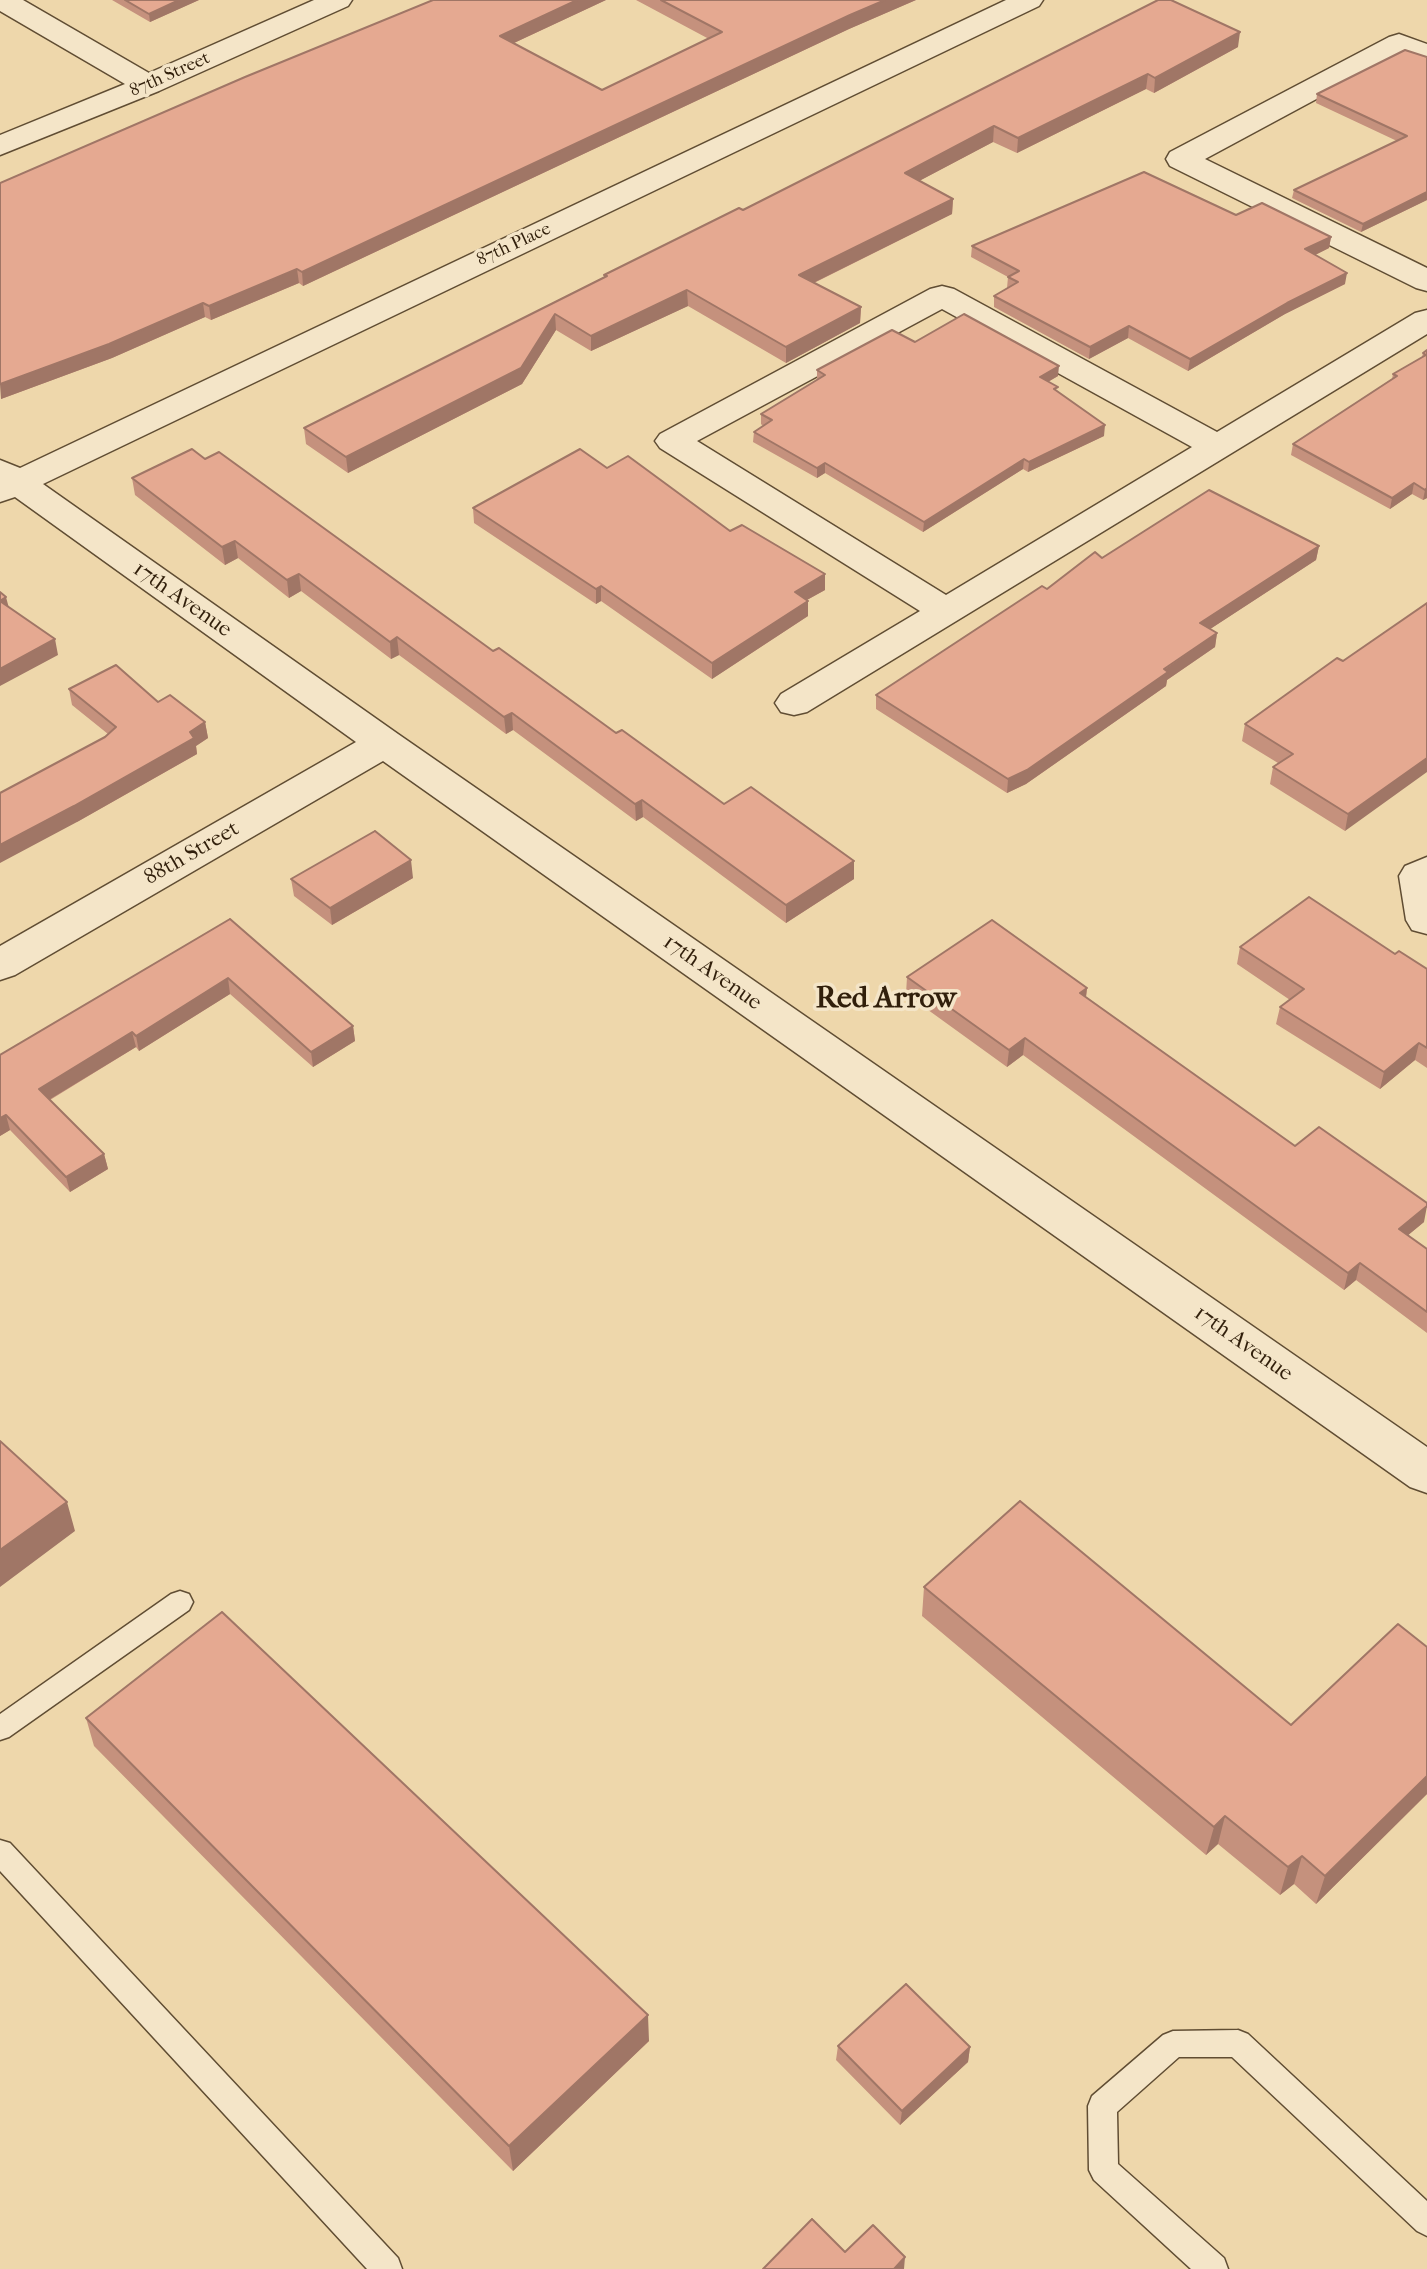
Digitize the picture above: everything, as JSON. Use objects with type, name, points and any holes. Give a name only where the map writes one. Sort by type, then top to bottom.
[{"type":"street","points":[[2,0],[148,85]]},
{"type":"street","name":"87th Street","points":[[0,146],[148,85],[338,0]]},
{"type":"street","name":"87th Place","points":[[5,481],[1029,0]]},
{"type":"street","points":[[1427,55],[1399,43],[1181,159],[1427,281]]},
{"type":"street","points":[[946,611],[672,441],[942,296],[1218,447]]},
{"type":"street","points":[[794,703],[1427,320]]},
{"type":"street","name":"17th Avenue","points":[[5,481],[1427,1473]]},
{"type":"street","name":"88th Street","points":[[0,965],[384,743]]},
{"type":"street","points":[[1423,874],[1427,920]]},
{"type":"lane","points":[[0,1729],[180,1602]]},
{"type":"lane","points":[[0,1852],[387,2269]]},
{"type":"lane","points":[[1213,2269],[1104,2170],[1102,2106],[1173,2044],[1238,2043],[1427,2221]]},
{"type":"building","points":[[125,0],[179,0],[149,14]]},
{"type":"building","points":[[433,0],[577,0],[500,36],[602,90],[722,32],[661,0],[885,0],[302,272],[297,269],[209,306],[203,303],[109,344],[0,384],[0,183]]},
{"type":"building","points":[[1158,0],[1171,0],[1240,32],[1155,78],[1148,74],[1018,138],[994,126],[905,173],[953,199],[799,275],[861,307],[786,347],[687,290],[591,336],[555,314],[521,368],[346,457],[304,428],[607,276],[604,275],[739,208],[743,210]]},
{"type":"building","points":[[1405,50],[1427,57],[1427,192],[1363,224],[1294,190],[1407,136],[1317,94]]},
{"type":"building","points":[[1144,172],[1236,215],[1262,203],[1331,237],[1305,249],[1347,273],[1287,303],[1190,359],[1129,326],[1090,347],[994,296],[1018,282],[1008,277],[1019,271],[972,246]]},
{"type":"building","points":[[964,314],[1059,366],[1040,377],[1058,387],[1054,389],[1105,425],[1029,462],[1024,459],[924,522],[825,463],[817,468],[754,432],[772,420],[761,414],[825,375],[817,370],[892,330],[915,342]]},
{"type":"building","points":[[1427,350],[1425,490],[1414,483],[1392,498],[1293,444],[1397,376],[1393,374],[1426,355],[1423,353]]},
{"type":"building","points":[[192,449],[205,459],[219,452],[493,651],[499,648],[616,733],[622,730],[724,804],[751,787],[854,861],[786,905],[642,800],[635,804],[512,713],[504,717],[397,637],[390,642],[299,574],[287,580],[235,541],[222,547],[132,478]]},
{"type":"building","points":[[580,449],[607,468],[628,456],[730,531],[742,525],[825,574],[795,592],[808,601],[712,663],[601,586],[596,589],[473,508]]},
{"type":"building","points":[[1209,490],[1319,546],[1200,623],[1217,633],[1164,669],[1168,672],[1027,770],[1008,779],[876,695],[1042,586],[1047,589],[1095,552],[1102,558]]},
{"type":"building","points":[[0,601],[55,639],[0,669]]},
{"type":"building","points":[[1427,603],[1427,758],[1348,814],[1273,767],[1293,754],[1245,724],[1337,658],[1343,661]]},
{"type":"building","points":[[116,665],[158,702],[170,695],[205,722],[190,732],[194,738],[0,845],[0,793],[105,737],[116,727],[69,689]]},
{"type":"building","points":[[375,831],[411,860],[330,908],[291,879]]},
{"type":"building","points":[[1309,897],[1395,954],[1399,951],[1427,969],[1427,1048],[1419,1043],[1384,1072],[1280,1007],[1304,989],[1240,947]]},
{"type":"building","points":[[230,919],[353,1026],[311,1052],[228,978],[136,1036],[132,1032],[39,1089],[104,1154],[66,1177],[6,1115],[0,1118],[0,1055]]},
{"type":"building","points":[[992,920],[1087,988],[1080,993],[1295,1146],[1319,1127],[1427,1203],[1399,1229],[1427,1249],[1427,1312],[1360,1263],[1348,1273],[1025,1038],[1009,1050],[907,977]]},
{"type":"building","points":[[0,1441],[67,1502],[0,1550]]},
{"type":"building","points":[[1020,1501],[1291,1725],[1398,1624],[1427,1647],[1427,1776],[1325,1876],[1302,1856],[1288,1867],[1225,1816],[1214,1827],[924,1587]]},
{"type":"building","points":[[222,1612],[648,2015],[509,2146],[86,1718]]},
{"type":"building","points":[[906,1984],[970,2047],[902,2111],[838,2046]]},
{"type":"building","points":[[812,2219],[845,2252],[873,2225],[905,2257],[894,2269],[763,2269]]},
{"type":"district","name":"Red Arrow","points":[[886,1000]]}]
